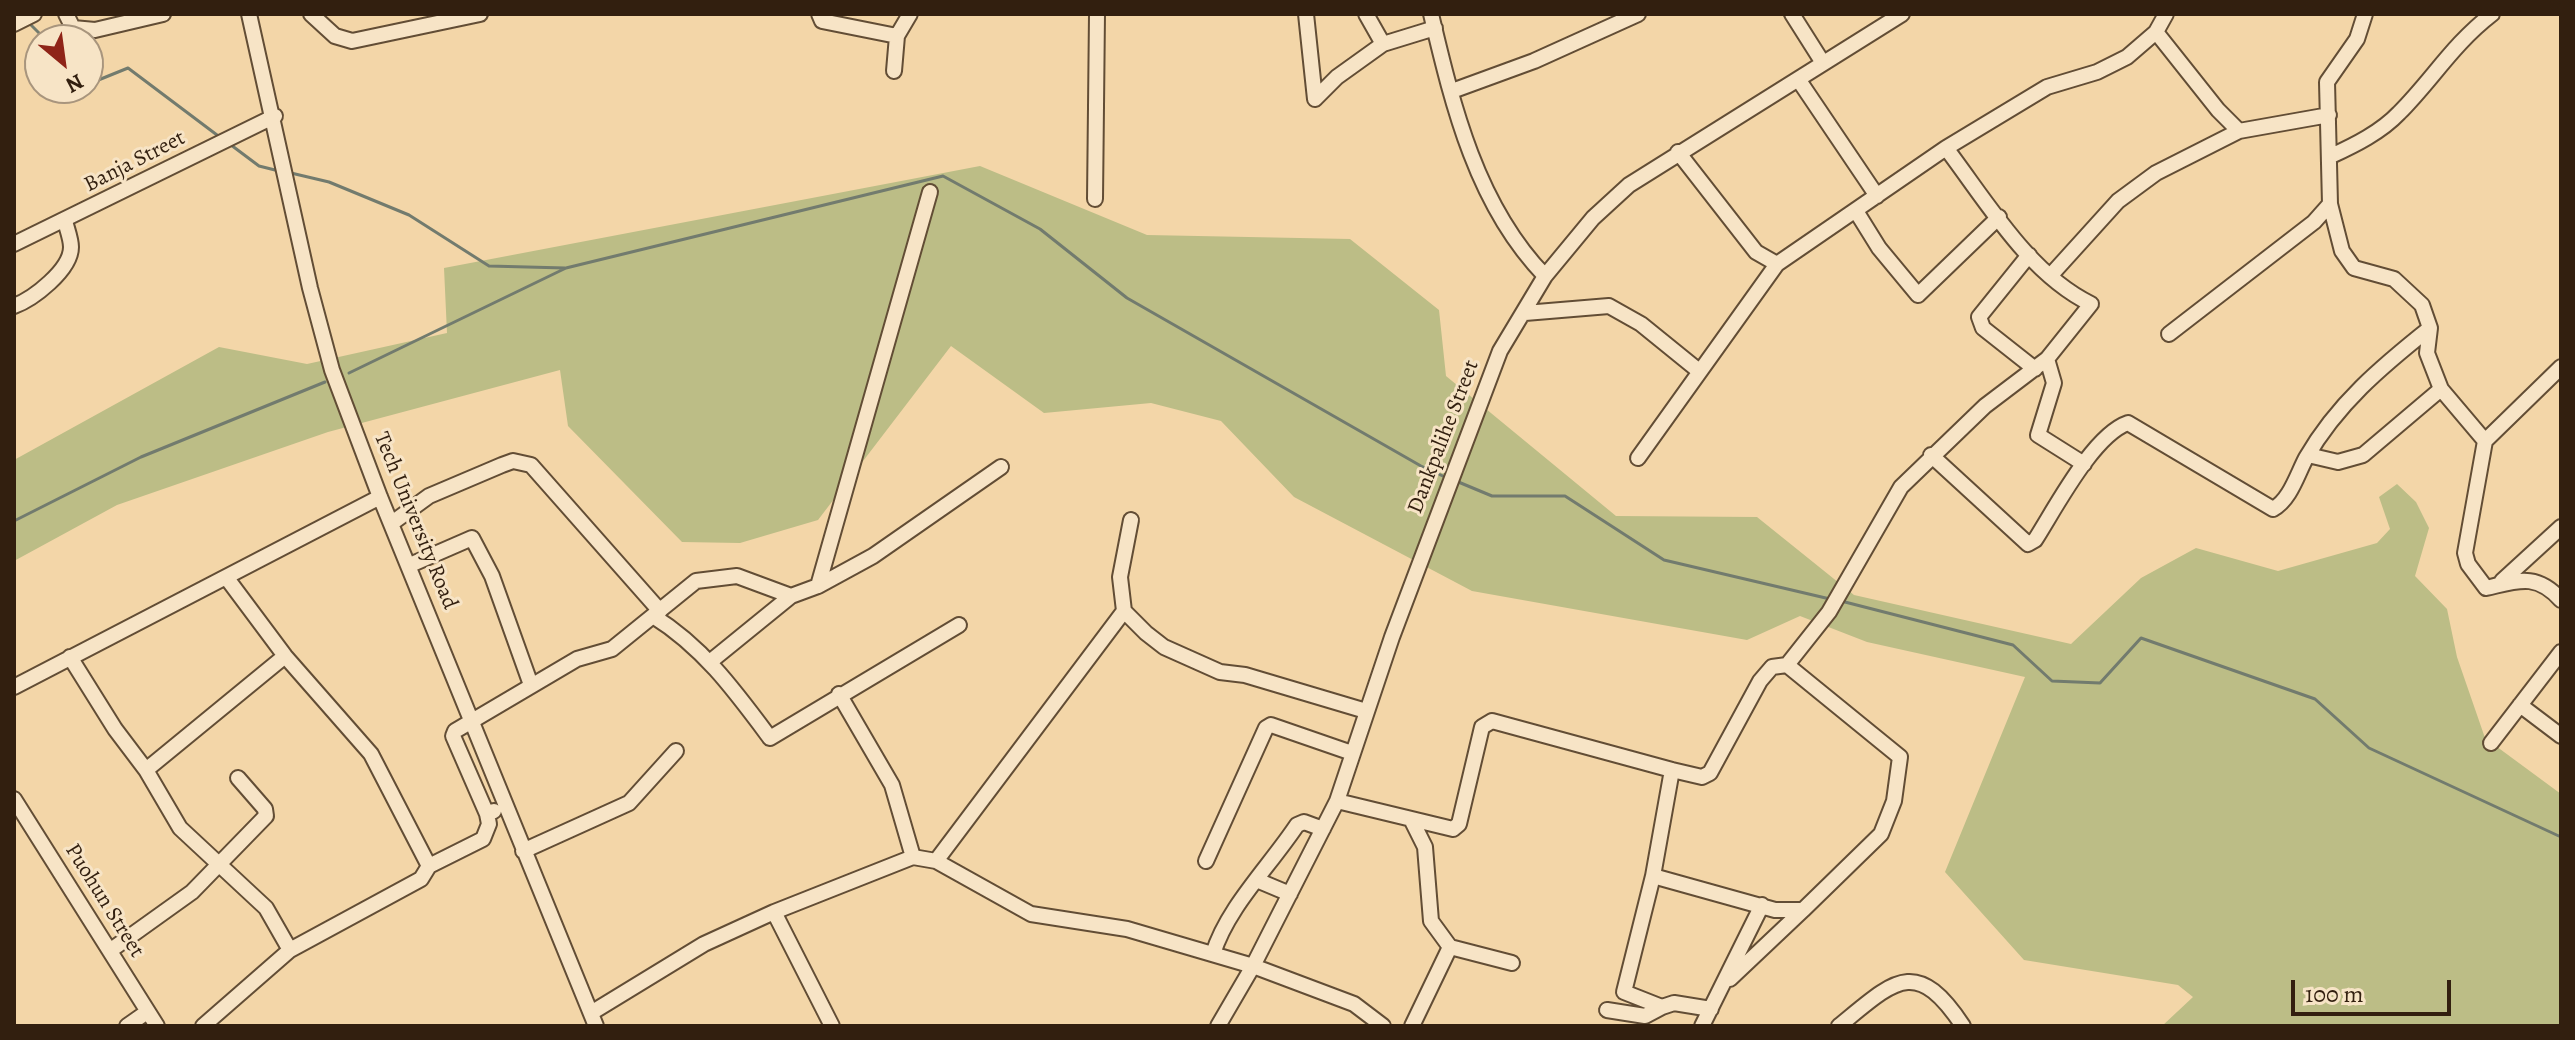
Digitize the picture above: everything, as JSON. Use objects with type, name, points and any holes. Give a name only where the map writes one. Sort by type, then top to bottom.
[{"type":"street","points":[[14,24],[34,14]]},
{"type":"street","points":[[66,14],[73,28],[95,30],[163,14]]},
{"type":"street","name":"Tech University Road","points":[[249,14],[275,116],[310,288],[332,370],[380,497],[594,1019]]},
{"type":"street","points":[[311,14],[335,36],[352,41],[409,21],[480,14]]},
{"type":"street","points":[[819,14],[822,21],[897,36]]},
{"type":"street","points":[[894,71],[897,36],[910,14]]},
{"type":"street","points":[[1095,199],[1097,14]]},
{"type":"street","points":[[1306,14],[1315,99],[1337,77],[1383,44],[1433,21],[1485,194],[1520,251],[1545,276]]},
{"type":"street","points":[[1366,14],[1383,44]]},
{"type":"street","points":[[1452,91],[1534,61],[1638,14]]},
{"type":"street","points":[[1792,14],[1823,63]]},
{"type":"street","name":"Dankpalihe Street","points":[[1218,1026],[1253,966],[1337,801],[1366,711],[1500,351],[1545,276],[1593,218],[1629,185],[1902,14]]},
{"type":"street","points":[[1638,458],[1777,264],[1946,148],[2047,87],[2097,72],[2127,57],[2156,32],[2166,14]]},
{"type":"street","points":[[2365,14],[2357,39],[2327,82],[2330,204],[2342,251],[2354,268],[2376,277],[2394,279],[2407,287],[2422,305],[2430,328],[2427,353],[2441,389],[2485,441]]},
{"type":"street","points":[[2331,156],[2362,141],[2398,115],[2462,38],[2492,14]]},
{"type":"street","points":[[2156,32],[2218,110],[2239,131]]},
{"type":"street","points":[[1798,79],[1877,196]]},
{"type":"street","points":[[2051,275],[2129,191],[2239,131],[2329,115]]},
{"type":"street","name":"Banja Street","points":[[14,244],[275,116]]},
{"type":"street","points":[[1337,801],[1453,829],[1459,824],[1482,727],[1492,721],[1672,770],[1702,777],[1710,773],[1760,681],[1772,667],[1787,665],[1829,612],[1901,487],[1985,406],[2047,359],[2091,304],[2071,295],[2029,255],[1946,148]]},
{"type":"street","points":[[1678,152],[1756,252],[1777,264]]},
{"type":"street","points":[[818,586],[930,192]]},
{"type":"street","points":[[2169,334],[2314,222],[2330,204]]},
{"type":"street","points":[[1856,211],[1879,248],[1918,295],[1999,217]]},
{"type":"street","points":[[14,306],[26,302],[66,264],[72,247],[65,221]]},
{"type":"street","points":[[2029,255],[1979,317],[1983,328],[2035,369]]},
{"type":"street","points":[[1525,313],[1609,306],[1641,324],[1699,371]]},
{"type":"street","points":[[1931,455],[2028,544],[2035,540],[2084,464],[2111,434],[2128,423],[2273,509],[2282,505],[2308,455],[2347,400],[2430,328]]},
{"type":"street","points":[[2047,359],[2054,383],[2037,432],[2040,439],[2084,464]]},
{"type":"street","points":[[2561,367],[2485,441],[2466,559],[2486,588],[2536,580],[2561,600]]},
{"type":"street","points":[[2308,455],[2338,462],[2363,455],[2441,389]]},
{"type":"street","points":[[392,523],[429,496],[502,465],[513,461],[531,465],[656,614],[711,661],[770,738],[959,625]]},
{"type":"street","points":[[711,661],[791,596],[818,586],[873,556],[1001,467]]},
{"type":"street","points":[[14,687],[380,497]]},
{"type":"street","points":[[1131,520],[1120,577],[1124,611],[1164,647],[1220,672],[1245,675],[1366,711]]},
{"type":"street","points":[[2498,584],[2561,527]]},
{"type":"street","points":[[410,565],[472,538],[492,576],[531,685]]},
{"type":"street","points":[[203,1026],[290,950],[421,879],[429,866],[483,839],[489,824],[487,814],[453,736],[455,731],[577,659],[612,649],[696,581],[737,576],[791,596]]},
{"type":"street","points":[[226,577],[285,656],[371,754],[429,866]]},
{"type":"street","points":[[936,861],[1124,611]]},
{"type":"street","points":[[2491,743],[2561,652]]},
{"type":"street","points":[[146,770],[285,656]]},
{"type":"street","points":[[70,657],[115,729],[146,770],[180,828],[266,908],[290,950]]},
{"type":"street","points":[[1721,988],[1881,834],[1894,801],[1900,757],[1787,665]]},
{"type":"street","points":[[839,694],[892,785],[913,857]]},
{"type":"street","points":[[2520,705],[2561,736]]},
{"type":"street","points":[[1206,861],[1266,728],[1271,725],[1352,753]]},
{"type":"street","points":[[523,851],[629,803],[676,751]]},
{"type":"street","points":[[1662,1007],[1624,992],[1653,876],[1672,770]]},
{"type":"street","points":[[111,950],[192,892],[267,813],[238,778]]},
{"type":"street","name":"Puohun Street","points":[[14,799],[157,1026]]},
{"type":"street","points":[[487,814],[506,805]]},
{"type":"street","points":[[1411,819],[1425,847],[1431,921],[1450,947],[1512,963]]},
{"type":"street","points":[[1213,954],[1221,926],[1259,881],[1297,825],[1304,822],[1323,829]]},
{"type":"street","points":[[594,1019],[704,944],[774,912],[913,857],[936,861],[1031,914],[1127,929],[1253,966],[1354,1004],[1383,1026]]},
{"type":"street","points":[[1653,876],[1775,910],[1803,910]]},
{"type":"street","points":[[1259,881],[1290,894]]},
{"type":"street","points":[[1702,1026],[1762,905]]},
{"type":"street","points":[[774,912],[832,1026]]},
{"type":"street","points":[[1412,1026],[1450,947]]},
{"type":"street","points":[[1839,1026],[1882,992],[1899,983],[1915,980],[1929,985],[1947,1001],[1963,1026]]},
{"type":"street","points":[[1607,1010],[1645,1016],[1674,1003],[1711,1009]]},
{"type":"street","points":[[127,1026],[147,1012]]},
{"type":"green space","points":[[980,166],[1147,235],[1350,239],[1439,310],[1446,376],[1616,516],[1757,517],[1854,595],[2071,644],[2141,578],[2196,548],[2278,571],[2377,543],[2390,529],[2379,497],[2397,484],[2416,502],[2429,528],[2415,576],[2447,609],[2457,657],[2485,738],[2561,794],[2561,1026],[2162,1026],[2193,997],[2178,985],[2024,960],[1945,872],[2025,677],[1867,642],[1800,616],[1747,640],[1472,591],[1294,497],[1221,421],[1151,403],[1044,413],[951,346],[818,520],[740,543],[682,542],[568,426],[560,370],[328,432],[117,505],[14,561],[14,460],[219,347],[307,364],[447,333],[444,268]]},
{"type":"waterway","points":[[104,78],[128,68],[221,138]]},
{"type":"waterway","points":[[231,145],[259,166],[279,171]]},
{"type":"waterway","points":[[291,173],[329,182],[409,215],[489,266],[565,268]]},
{"type":"waterway","points":[[349,373],[566,268],[943,176],[1040,229],[1127,298],[1445,477]]},
{"type":"waterway","points":[[14,521],[141,457],[325,382]]},
{"type":"waterway","points":[[1456,481],[1492,496],[1565,496],[1664,560],[1830,599]]},
{"type":"waterway","points":[[1841,601],[2013,645],[2052,681],[2100,683],[2141,638],[2315,699],[2369,748],[2561,837]]}]
